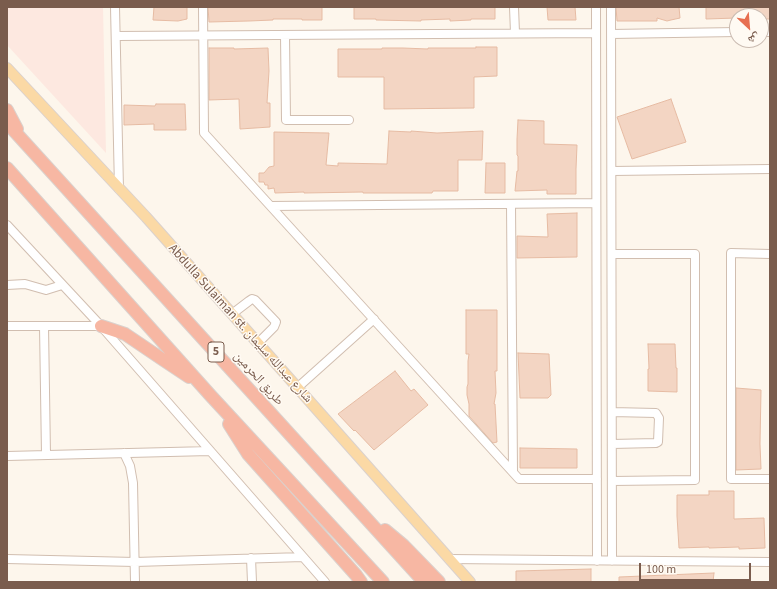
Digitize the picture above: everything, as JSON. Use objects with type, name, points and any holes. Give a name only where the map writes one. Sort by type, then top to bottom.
[{"type":"highway","points":[[7,110],[22,139]]},
{"type":"highway","name":"طريق الحرمين","points":[[7,123],[424,582]]},
{"type":"highway","points":[[7,168],[211,396],[383,582]]},
{"type":"highway","points":[[100,326],[125,334],[162,360],[202,385]]},
{"type":"highway","points":[[211,396],[248,454],[361,582]]},
{"type":"highway","points":[[349,499],[403,545],[439,582]]},
{"type":"main road","name":"Abdulla Sulaiman st. شارع عبدالله سليمان","points":[[7,68],[119,188],[470,582]]},
{"type":"street","points":[[115,7],[119,188]]},
{"type":"street","points":[[203,7],[204,133],[519,479],[597,479]]},
{"type":"street","points":[[514,7],[515,33]]},
{"type":"street","points":[[596,7],[597,561]]},
{"type":"street","points":[[612,7],[612,561]]},
{"type":"street","points":[[612,34],[729,32]]},
{"type":"street","points":[[116,36],[596,33]]},
{"type":"street","points":[[285,35],[286,120],[349,120]]},
{"type":"street","points":[[612,171],[770,169]]},
{"type":"street","points":[[271,206],[596,203]]},
{"type":"street","points":[[511,204],[513,472]]},
{"type":"street","points":[[7,225],[100,326],[325,582]]},
{"type":"street","points":[[612,254],[695,254],[695,480],[612,481]]},
{"type":"street","points":[[770,254],[731,254],[731,479],[770,479]]},
{"type":"street","points":[[7,285],[25,284],[46,290],[62,285]]},
{"type":"street","points":[[232,314],[252,299],[255,300],[276,322],[274,327],[258,343]]},
{"type":"street","points":[[297,388],[374,319]]},
{"type":"street","points":[[7,326],[100,326]]},
{"type":"street","points":[[44,326],[46,455]]},
{"type":"street","points":[[612,412],[656,413],[659,418],[658,442],[612,444]]},
{"type":"street","points":[[7,456],[210,451]]},
{"type":"street","points":[[124,453],[130,466],[133,483],[135,582]]},
{"type":"street","points":[[7,559],[135,562],[303,557]]},
{"type":"street","points":[[251,558],[252,582]]},
{"type":"street","points":[[449,559],[770,562]]},
{"type":"shaded area","points":[[7,7],[103,7],[106,153],[7,45]]},
{"type":"building","points":[[154,7],[187,7],[187,19],[178,21],[153,20]]},
{"type":"building","points":[[208,7],[322,7],[322,20],[273,19],[209,22]]},
{"type":"building","points":[[354,7],[495,7],[495,19],[450,21],[450,19],[421,21],[354,19]]},
{"type":"building","points":[[547,7],[575,7],[576,20],[548,20]]},
{"type":"building","points":[[616,7],[679,7],[680,18],[667,21],[657,18],[657,21],[617,21]]},
{"type":"building","points":[[706,7],[770,7],[770,19],[769,8],[729,8],[729,18],[706,19]]},
{"type":"building","points":[[497,47],[497,76],[474,77],[474,108],[384,109],[384,77],[338,77],[338,49],[428,49]]},
{"type":"building","points":[[209,48],[268,48],[269,71],[267,103],[270,103],[270,127],[240,129],[239,99],[209,100]]},
{"type":"building","points":[[671,99],[686,142],[632,159],[617,117]]},
{"type":"building","points":[[156,104],[185,104],[186,130],[154,130],[154,124],[124,125],[124,105],[155,106]]},
{"type":"building","points":[[518,120],[544,121],[544,144],[577,145],[576,194],[547,194],[547,190],[515,191],[518,171]]},
{"type":"building","points":[[389,131],[437,133],[483,131],[482,160],[458,160],[458,191],[433,191],[432,193],[275,193],[274,188],[268,189],[268,185],[265,185],[264,182],[259,182],[259,173],[264,173],[269,167],[274,166],[274,132],[329,133],[326,165],[338,166],[338,163],[387,164]]},
{"type":"building","points":[[486,163],[505,163],[505,193],[485,193]]},
{"type":"building","points":[[577,213],[577,257],[517,258],[517,236],[548,237],[547,214]]},
{"type":"building","points":[[466,310],[497,310],[497,371],[495,371],[496,393],[494,404],[497,442],[493,443],[469,416],[467,387],[469,354],[466,354]]},
{"type":"building","points":[[648,344],[675,344],[677,392],[648,391]]},
{"type":"building","points":[[518,353],[549,354],[551,395],[548,398],[520,398]]},
{"type":"building","points":[[395,371],[411,391],[414,389],[428,405],[374,450],[338,414]]},
{"type":"building","points":[[736,388],[761,390],[761,469],[736,470]]},
{"type":"building","points":[[520,448],[577,449],[577,468],[520,468]]},
{"type":"building","points":[[709,491],[734,491],[734,519],[764,518],[765,548],[679,548],[677,495],[709,495]]},
{"type":"building","points":[[591,569],[591,582],[516,582],[516,571]]},
{"type":"building","points":[[714,573],[713,582],[619,582],[619,577]]}]
